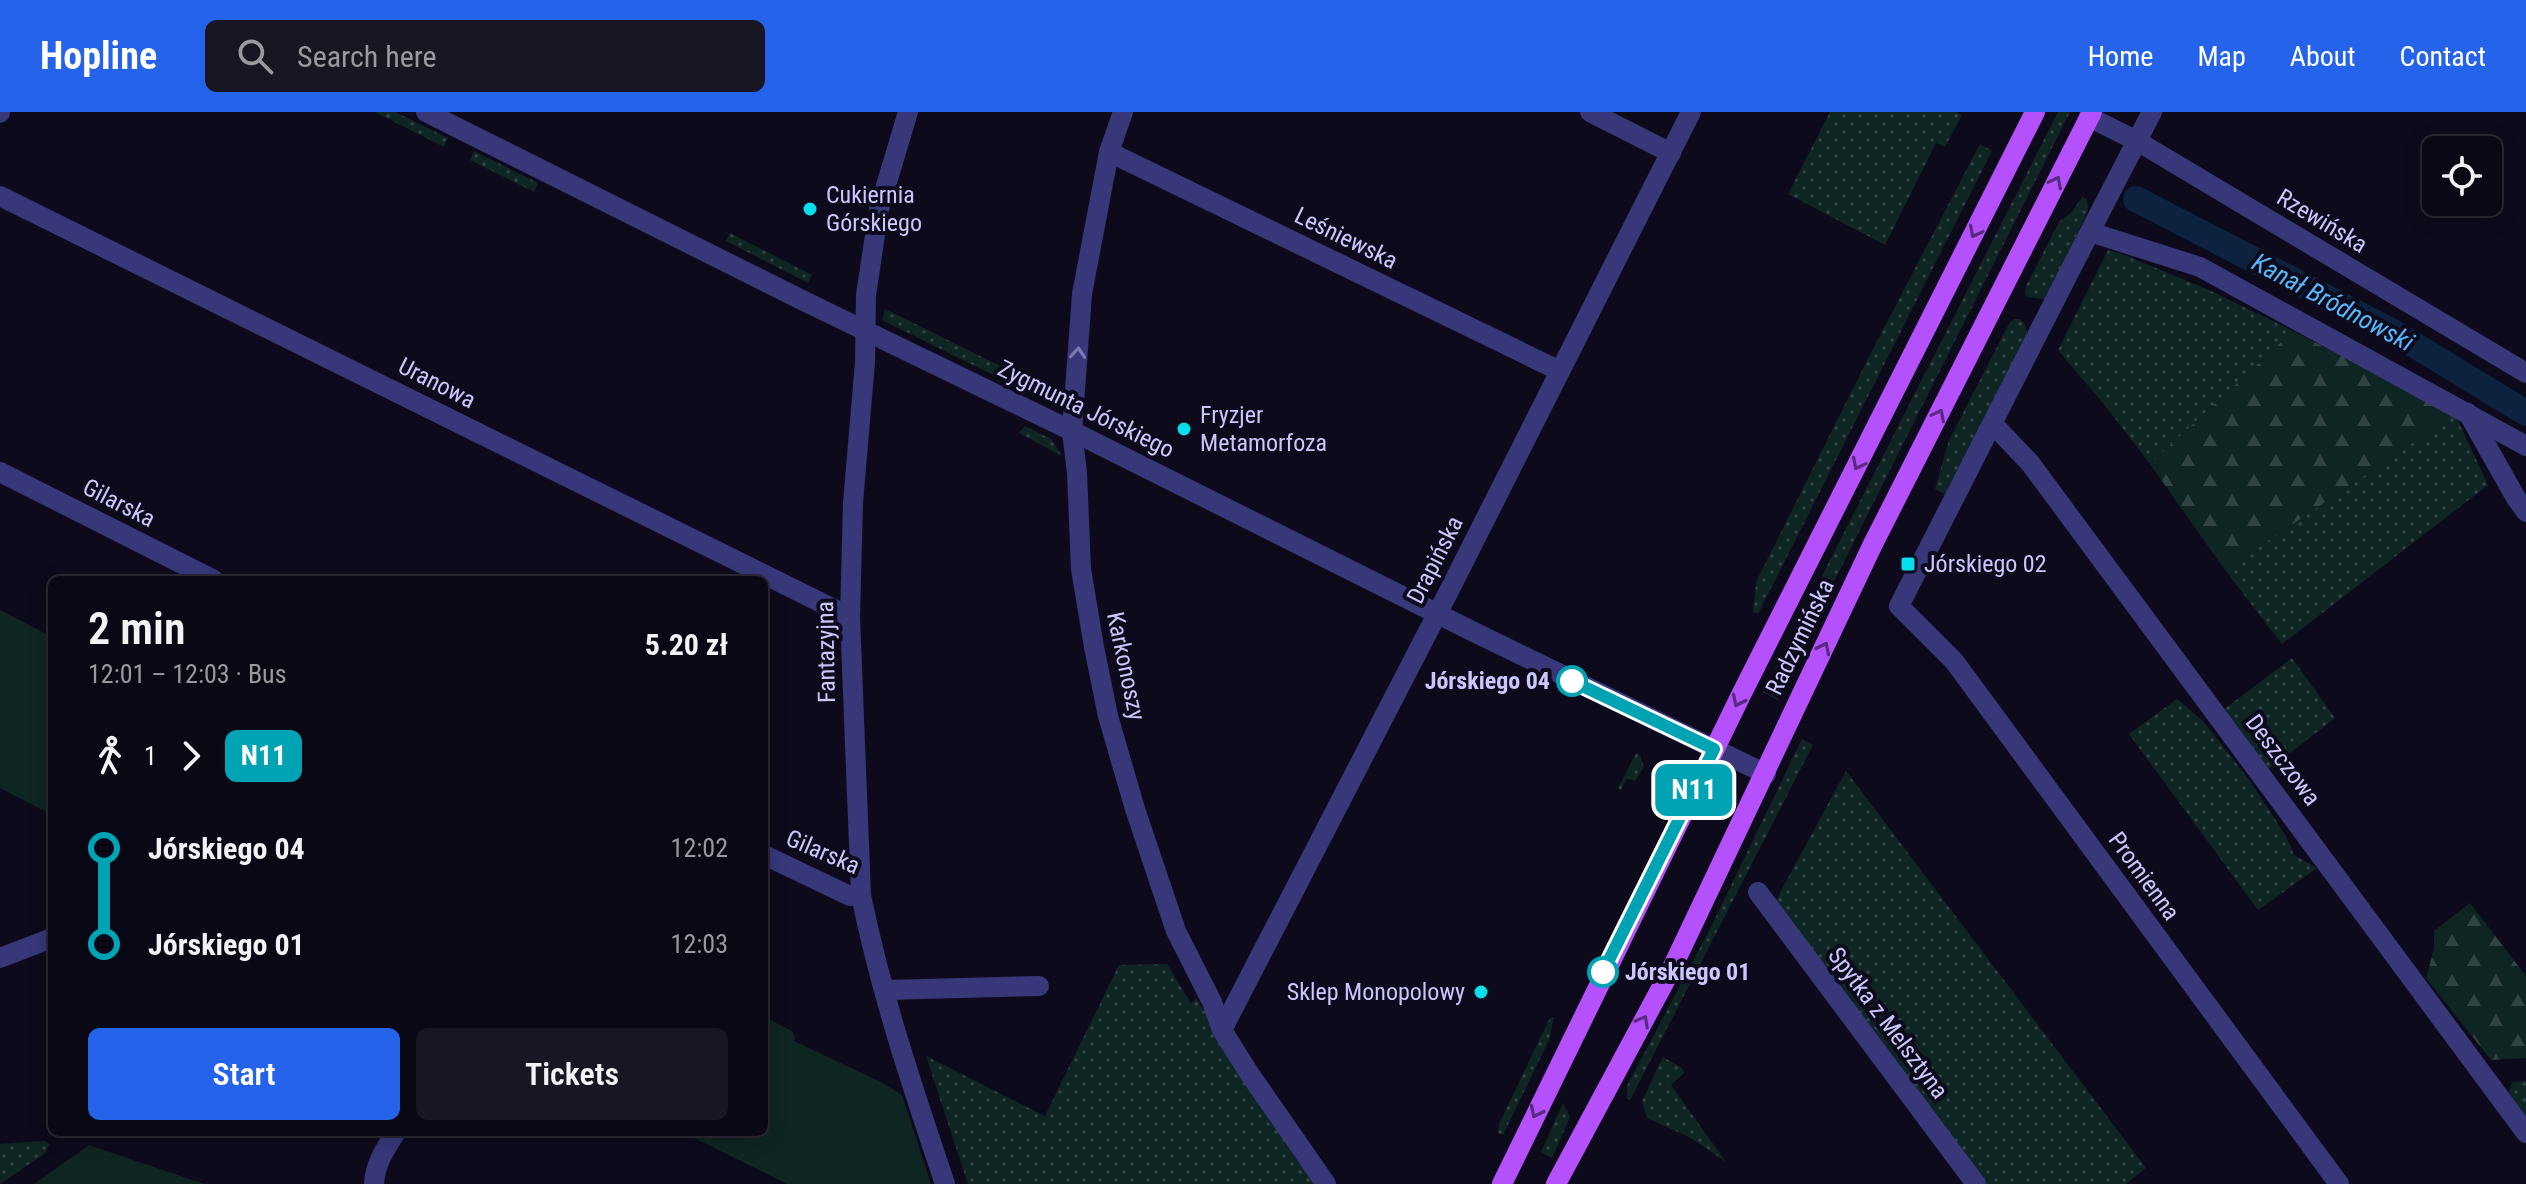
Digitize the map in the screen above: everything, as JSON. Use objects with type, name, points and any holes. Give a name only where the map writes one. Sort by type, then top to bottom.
[{"type":"main road","name":"Radzymińska","points":[[1502,1184],[1714,749],[2035,112]]},
{"type":"main road","name":"Radzymińska","points":[[1556,1184],[1673,966],[1865,561],[2090,114]]},
{"type":"street","name":"Zygmunta Jórskiego","points":[[426,112],[1766,774]]},
{"type":"street","name":"Fantazyjna","points":[[908,112],[879,209],[866,295],[853,503],[850,617],[861,895],[899,1046],[945,1184]]},
{"type":"street","name":"Karkonoszy","points":[[1123,112],[1109,152],[1082,294],[1072,431],[1081,569],[1108,716],[1176,931],[1212,1002],[1222,1030],[1326,1184]]},
{"type":"street","points":[[1590,112],[1671,153]]},
{"type":"street","name":"Drapińska","points":[[1222,1030],[1691,112]]},
{"type":"street","points":[[1993,424],[2043,319],[2152,112]]},
{"type":"street","name":"Rzewińska","points":[[2090,114],[2526,373]]},
{"type":"street","name":"Leśniewska","points":[[1109,152],[1560,371]]},
{"type":"street","name":"Uranowa","points":[[0,196],[767,576]]},
{"type":"street","points":[[2090,232],[2200,267],[2526,446]]},
{"type":"street","points":[[2468,413],[2526,512]]},
{"type":"street","name":"Promienna","points":[[1993,424],[1899,606],[1954,661],[2339,1184]]},
{"type":"street","name":"Deszczowa","points":[[1993,424],[2030,463],[2526,1133]]},
{"type":"street","name":"Gilarska","points":[[0,472],[206,576]]},
{"type":"street","name":"Uranowa","points":[[768,576],[850,617]]},
{"type":"street","name":"Gilarska","points":[[768,857],[835,890],[850,896],[861,895]]},
{"type":"street","name":"Spytka z Melsztyna","points":[[1758,892],[1976,1184]]},
{"type":"street","points":[[0,958],[48,940]]},
{"type":"street","points":[[885,990],[1039,986]]},
{"type":"street","points":[[374,1184],[375,1172],[394,1136]]},
{"type":"green space","points":[[375,112],[395,112],[448,138],[444,147]]},
{"type":"green space","points":[[1830,112],[1956,112],[1962,115],[1945,147],[1936,143],[1885,245],[1788,194]]},
{"type":"green space","points":[[2058,112],[2070,112],[1802,645],[1778,700],[1763,692]]},
{"type":"green space","points":[[1980,144],[1992,151],[1758,614],[1753,612],[1756,582]]},
{"type":"green space","points":[[474,151],[538,183],[534,192],[470,160]]},
{"type":"green space","points":[[2082,197],[2087,199],[2088,211],[2050,292],[2044,299],[2028,297],[2025,294],[2026,286],[2059,222],[2072,212]]},
{"type":"green space","points":[[730,233],[812,275],[808,283],[726,241]]},
{"type":"green space","points":[[2108,250],[2209,290],[2293,331],[2150,464],[2058,350]]},
{"type":"green space","points":[[885,309],[1061,396],[1052,404],[882,320]]},
{"type":"green space","points":[[2014,319],[2024,323],[2028,335],[1946,495],[1935,489],[1949,440]]},
{"type":"green space","points":[[2293,331],[2455,414],[2225,570],[2150,464]]},
{"type":"green space","points":[[2455,414],[2488,485],[2282,644],[2225,570]]},
{"type":"green space","points":[[1025,426],[1051,439],[1062,456],[1019,433]]},
{"type":"green space","points":[[0,610],[48,635],[48,813],[0,788]]},
{"type":"green space","points":[[2292,658],[2335,718],[2268,770],[2223,710]]},
{"type":"green space","points":[[2177,699],[2204,722],[2250,781],[2286,836],[2294,855],[2317,868],[2258,910],[2129,734]]},
{"type":"green space","points":[[1802,739],[1813,745],[1630,1100],[1627,1098],[1627,1086],[1711,927]]},
{"type":"green space","points":[[1636,753],[1640,755],[1644,767],[1635,781],[1627,778],[1621,790],[1618,788]]},
{"type":"green space","points":[[1846,771],[2146,1168],[2126,1184],[1983,1184],[1776,900]]},
{"type":"green space","points":[[2470,903],[2526,976],[2526,1058],[2491,1060],[2426,978],[2434,949],[2434,931]]},
{"type":"green space","points":[[1167,964],[1191,1004],[1196,998],[1320,1184],[968,1184],[926,1056],[1045,1116],[1119,965]]},
{"type":"green space","points":[[1552,1017],[1549,1040],[1503,1135],[1498,1133],[1499,1124]]},
{"type":"green space","points":[[768,1019],[792,1031],[794,1041],[902,1095],[931,1184],[787,1184],[690,1136],[768,1136]]},
{"type":"green space","points":[[1663,1057],[1682,1068],[1684,1073],[1671,1085],[1726,1162],[1691,1138],[1647,1118],[1642,1101]]},
{"type":"green space","points":[[2526,1081],[2526,1120],[2513,1101],[2510,1087],[2513,1082]]},
{"type":"green space","points":[[1563,1103],[1570,1117],[1552,1158],[1541,1152]]},
{"type":"green space","points":[[45,1141],[50,1144],[44,1154],[0,1184],[0,1144]]},
{"type":"green space","points":[[89,1145],[204,1184],[34,1184]]},
{"type":"waterway","name":"Kanał Bródnowski","points":[[2136,199],[2393,332],[2526,413]]},
{"type":"bus line","name":"N11","points":[[1572,681],[1714,749],[1603,972]]},
{"type":"place","name":"Cukiernia Górskiego","points":[[810,209]]},
{"type":"place","name":"Fryzjer Metamorfoza","points":[[1184,429]]},
{"type":"place","name":"Jórskiego 02","points":[[1908,564]]},
{"type":"place","name":"Jórskiego 04","points":[[1572,681]]},
{"type":"place","name":"Jórskiego 01","points":[[1603,972]]},
{"type":"place","name":"Sklep Monopolowy","points":[[1481,992]]}]
